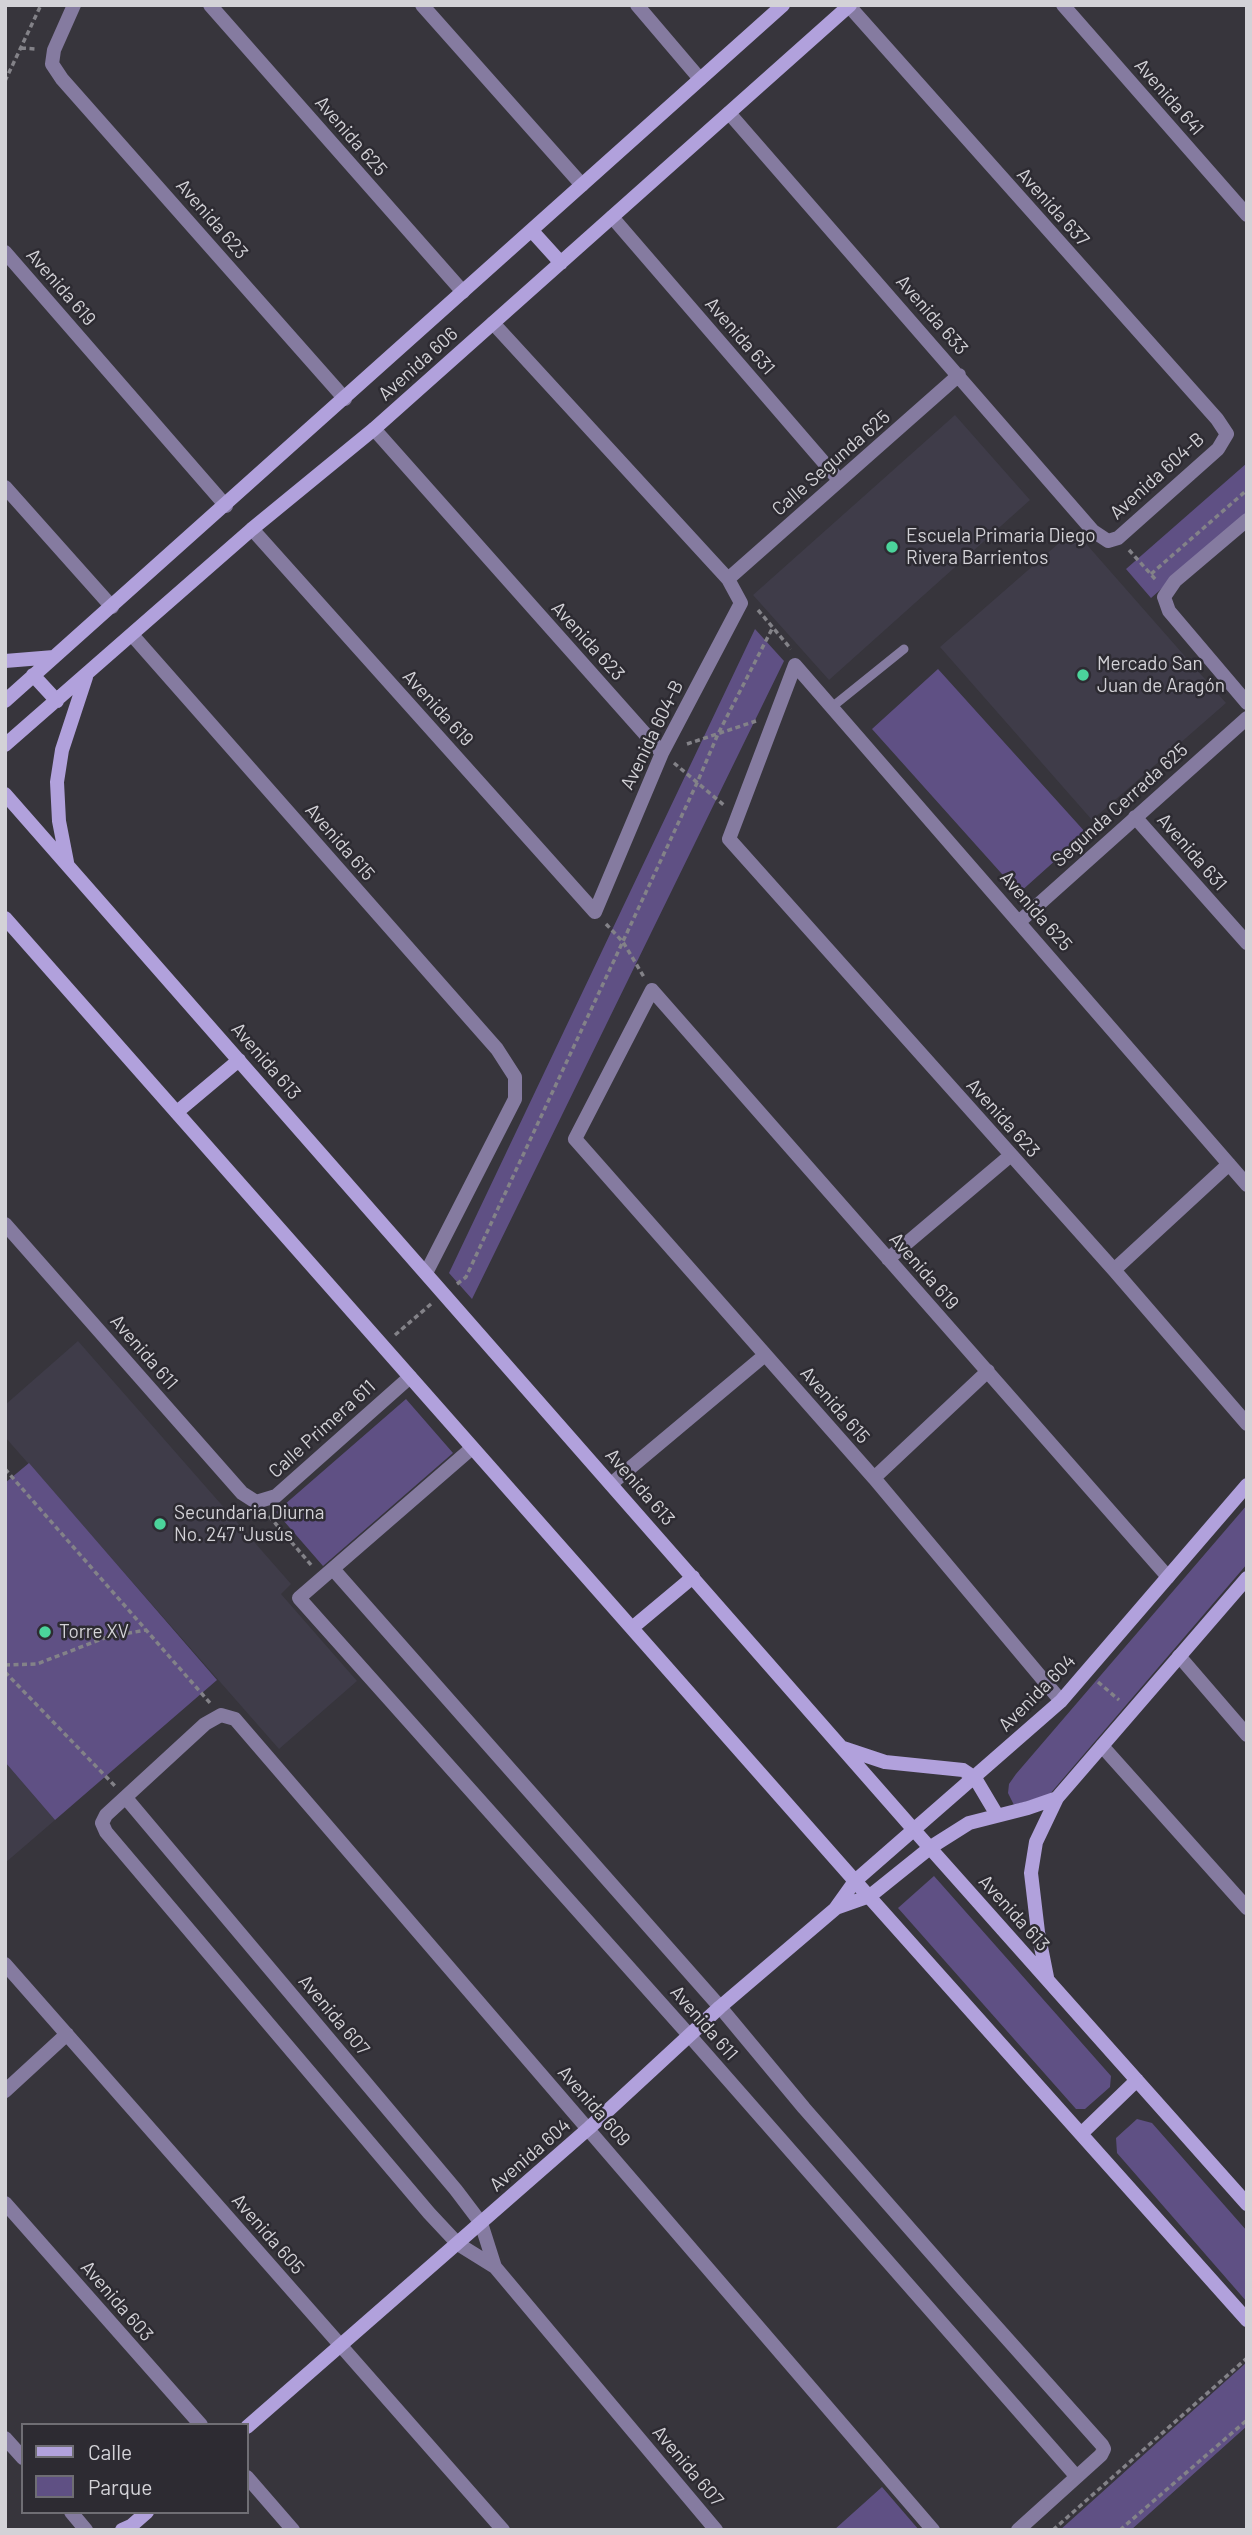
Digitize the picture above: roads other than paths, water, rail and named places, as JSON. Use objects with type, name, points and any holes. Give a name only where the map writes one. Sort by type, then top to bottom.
[{"type":"street","name":"Avenida 623","points":[[74,5],[54,50],[52,64],[62,79],[345,399]]},
{"type":"street","name":"Avenida 625","points":[[210,5],[463,292]]},
{"type":"street","points":[[422,5],[582,185]]},
{"type":"street","points":[[636,5],[700,79]]},
{"type":"street","name":"Avenida 606","points":[[5,701],[783,5]]},
{"type":"street","name":"Avenida 641","points":[[1063,5],[1247,215]]},
{"type":"street","name":"Avenida 606","points":[[5,746],[133,636],[252,528],[374,429],[849,6]]},
{"type":"street","name":"Avenida 637","points":[[849,6],[1217,419],[1227,434]]},
{"type":"street","name":"Avenida 633","points":[[729,113],[1093,531],[1113,540]]},
{"type":"street","name":"Avenida 631","points":[[612,217],[839,480]]},
{"type":"street","points":[[532,231],[561,263]]},
{"type":"street","name":"Avenida 619","points":[[5,253],[226,506]]},
{"type":"street","points":[[493,323],[728,579]]},
{"type":"street","name":"Calle Segunda 625","points":[[728,579],[959,375]]},
{"type":"street","name":"Avenida 623","points":[[374,429],[662,753]]},
{"type":"street","name":"Avenida 604-B","points":[[1113,540],[1218,449],[1227,434]]},
{"type":"street","points":[[5,486],[112,607]]},
{"type":"street","points":[[1247,520],[1175,581],[1165,595],[1169,611],[1247,703]]},
{"type":"street","name":"Avenida 619","points":[[252,528],[594,912]]},
{"type":"street","name":"Avenida 604-B","points":[[594,912],[662,753],[741,603],[728,579]]},
{"type":"street","name":"Avenida 615","points":[[133,636],[497,1049],[515,1077],[515,1099],[426,1273]]},
{"type":"street","points":[[5,662],[54,657]]},
{"type":"street","name":"Avenida 625","points":[[729,839],[795,665],[1247,1185]]},
{"type":"street","points":[[33,675],[57,701]]},
{"type":"street","points":[[67,863],[59,821],[57,782],[62,750],[86,675]]},
{"type":"street","name":"Segunda Cerrada 625","points":[[1020,921],[1247,718]]},
{"type":"street","name":"Avenida 613","points":[[5,794],[914,1830],[1247,2204]]},
{"type":"street","name":"Avenida 631","points":[[1135,817],[1247,943]]},
{"type":"street","name":"Avenida 623","points":[[729,839],[1114,1270],[1247,1424]]},
{"type":"street","points":[[5,918],[855,1881],[1247,2320]]},
{"type":"street","name":"Avenida 619","points":[[652,990],[1168,1577]]},
{"type":"street","name":"Avenida 615","points":[[652,990],[575,1139],[874,1478],[1061,1702]]},
{"type":"street","points":[[177,1112],[239,1060]]},
{"type":"street","points":[[888,1259],[1011,1155]]},
{"type":"street","points":[[1114,1270],[1228,1164]]},
{"type":"street","name":"Avenida 611","points":[[5,1224],[242,1493],[256,1502]]},
{"type":"street","points":[[611,1484],[765,1355]]},
{"type":"street","points":[[874,1478],[988,1371]]},
{"type":"street","name":"Calle Primera 611","points":[[256,1502],[276,1496],[410,1377]]},
{"type":"street","points":[[328,1574],[472,1448]]},
{"type":"street","name":"Avenida 604","points":[[248,2426],[589,2129],[720,2007],[835,1909],[855,1881],[1061,1702],[1247,1485]]},
{"type":"street","name":"Avenida 611","points":[[328,1574],[720,2007],[804,2108],[1104,2449],[1101,2455],[1076,2476],[690,2035],[299,1598],[328,1574]]},
{"type":"street","points":[[632,1628],[693,1577]]},
{"type":"street","points":[[1047,1978],[1031,1873],[1036,1842],[1057,1798],[1247,1578]]},
{"type":"street","points":[[1179,1656],[1247,1735]]},
{"type":"street","name":"Avenida 609","points":[[126,1798],[205,1724],[221,1715],[235,1719],[933,2530]]},
{"type":"street","points":[[1102,1746],[1247,1908]]},
{"type":"street","points":[[843,1748],[885,1762],[963,1770],[975,1778],[997,1815]]},
{"type":"street","name":"Avenida 607","points":[[495,2267],[481,2223],[126,1798],[106,1815],[102,1823],[106,1832],[458,2244],[495,2267],[716,2530]]},
{"type":"street","name":"Avenida 604","points":[[835,1909],[870,1896],[931,1847],[968,1823],[1057,1798]]},
{"type":"street","name":"Avenida 605","points":[[5,1964],[503,2530]]},
{"type":"street","points":[[5,2091],[67,2034]]},
{"type":"street","points":[[1082,2133],[1138,2080]]},
{"type":"street","name":"Avenida 603","points":[[5,2203],[199,2423]]},
{"type":"street","points":[[5,2438],[21,2456]]},
{"type":"street","points":[[1018,2530],[1076,2476]]},
{"type":"street","points":[[248,2478],[293,2530]]},
{"type":"street","points":[[73,2514],[86,2530]]},
{"type":"street","points":[[128,2528],[145,2514]]},
{"type":"lane","points":[[832,707],[904,649]]},
{"type":"place","name":"Escuela Primaria Diego Rivera Barrientos","points":[[892,547]]},
{"type":"place","name":"Mercado San Juan de Aragón","points":[[1083,675]]},
{"type":"place","name":"Secundaria Diurna No. 247 \"Jusús","points":[[160,1524]]},
{"type":"place","name":"Torre XV","points":[[45,1632]]}]
